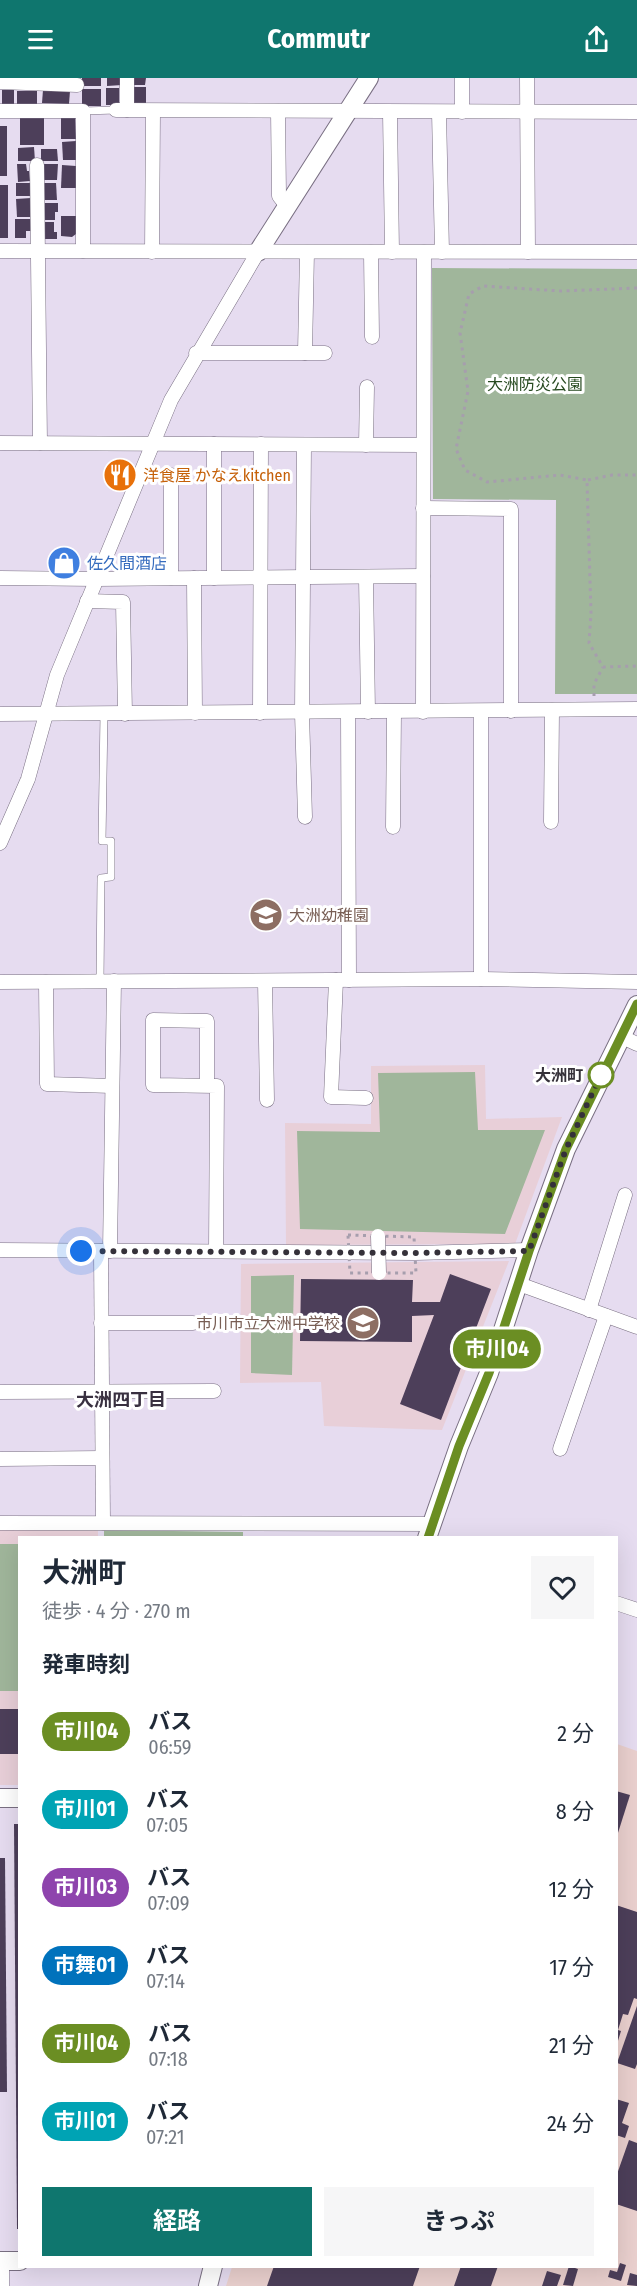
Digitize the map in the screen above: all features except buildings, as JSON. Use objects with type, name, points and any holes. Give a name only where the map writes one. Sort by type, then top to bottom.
[{"type":"main road","points":[[258,252],[369,78]]},
{"type":"main road","points":[[430,1531],[459,1446],[489,1373],[529,1251],[566,1149],[637,1005]]},
{"type":"main road","points":[[0,1798],[18,1798]]},
{"type":"main road","points":[[207,2286],[212,2268]]},
{"type":"street","points":[[127,78],[122,110],[637,112]]},
{"type":"street","points":[[462,78],[462,112]]},
{"type":"street","points":[[527,78],[528,252]]},
{"type":"street","points":[[0,82],[77,82],[80,111],[83,252]]},
{"type":"street","points":[[0,111],[80,111]]},
{"type":"street","points":[[152,252],[153,111]]},
{"type":"street","points":[[278,111],[279,196],[286,205]]},
{"type":"street","points":[[390,112],[392,252]]},
{"type":"street","points":[[439,112],[442,252]]},
{"type":"street","points":[[37,165],[40,443]]},
{"type":"street","points":[[0,251],[637,252]]},
{"type":"street","points":[[0,843],[28,779],[57,675],[171,400],[196,353],[258,252]]},
{"type":"street","points":[[304,353],[307,252]]},
{"type":"street","points":[[372,252],[372,337]]},
{"type":"street","points":[[423,712],[424,252]]},
{"type":"street","points":[[196,353],[325,353]]},
{"type":"street","points":[[366,387],[366,445]]},
{"type":"street","points":[[0,443],[423,445]]},
{"type":"street","points":[[214,444],[214,578]]},
{"type":"street","points":[[260,713],[261,444]]},
{"type":"street","points":[[304,445],[302,713],[305,817]]},
{"type":"street","points":[[171,475],[171,578]]},
{"type":"street","points":[[423,508],[511,509],[511,711]]},
{"type":"street","points":[[0,578],[423,576]]},
{"type":"street","points":[[366,577],[368,712]]},
{"type":"street","points":[[194,578],[195,713]]},
{"type":"street","points":[[87,601],[123,602],[125,714]]},
{"type":"street","points":[[0,714],[637,709]]},
{"type":"street","points":[[551,822],[552,710]]},
{"type":"street","points":[[481,711],[481,980]]},
{"type":"street","points":[[348,712],[342,980],[331,1097],[366,1098]]},
{"type":"street","points":[[393,827],[394,712]]},
{"type":"street","points":[[0,982],[481,980],[637,982]]},
{"type":"street","points":[[102,1523],[101,1323],[112,1086],[107,981]]},
{"type":"street","points":[[265,981],[267,1100]]},
{"type":"street","points":[[46,982],[47,1084],[112,1086]]},
{"type":"street","points":[[207,1086],[207,1021],[153,1020],[153,1085],[207,1086],[217,1086],[216,1251]]},
{"type":"street","points":[[620,1036],[637,1044]]},
{"type":"street","points":[[589,1310],[625,1195]]},
{"type":"street","points":[[378,1236],[379,1273]]},
{"type":"street","points":[[0,1250],[415,1253],[529,1251]]},
{"type":"street","points":[[519,1284],[637,1328]]},
{"type":"street","points":[[560,1449],[606,1316]]},
{"type":"street","points":[[101,1323],[193,1323]]},
{"type":"street","points":[[0,1392],[214,1391]]},
{"type":"street","points":[[0,1459],[102,1458]]},
{"type":"street","points":[[0,1523],[102,1523],[430,1531]]},
{"type":"street","points":[[618,1604],[637,1610]]},
{"type":"street","points":[[2,2286],[7,2261]]},
{"type":"lane","points":[[80,111],[122,110]]},
{"type":"lane","points":[[104,714],[102,841],[111,841],[111,877],[102,878],[107,981]]},
{"type":"path","points":[[637,288],[561,291],[483,286],[469,294],[460,333],[468,391],[456,449],[465,470],[487,482],[560,475],[587,480],[612,475],[637,475]]},
{"type":"path","points":[[587,480],[591,613],[589,643],[603,667]]},
{"type":"path","points":[[603,667],[637,666]]},
{"type":"path","points":[[593,710],[594,684],[603,667]]},
{"type":"shaded area","points":[[485,1065],[486,1119],[562,1117],[515,1244],[286,1245],[285,1123],[371,1124],[371,1066]]},
{"type":"shaded area","name":"市川市立大洲中学校","points":[[509,1261],[442,1430],[324,1426],[321,1382],[240,1383],[241,1264]]},
{"type":"shaded area","points":[[0,1528],[98,1528],[98,1536],[18,1536],[18,1785],[0,1785]]},
{"type":"shaded area","points":[[618,1744],[637,1751],[637,2286],[226,2286],[232,2268],[618,2268]]},
{"type":"green space","name":"大洲防災公園","points":[[432,268],[637,269],[637,694],[555,694],[556,500],[433,499]]},
{"type":"green space","points":[[475,1072],[478,1130],[545,1130],[505,1234],[300,1229],[297,1131],[380,1132],[378,1073]]},
{"type":"green space","points":[[294,1275],[292,1375],[251,1373],[251,1276]]},
{"type":"green space","points":[[104,1530],[243,1532],[243,1536],[104,1536]]},
{"type":"green space","points":[[0,1544],[18,1544],[18,1691],[0,1691]]},
{"type":"bus line","name":"市川04","points":[[429,1536],[459,1446],[489,1373],[529,1251],[566,1149],[637,1004]]},
{"type":"place","name":"洋食屋 かなえkitchen","points":[[120,475]]},
{"type":"place","name":"佐久間酒店","points":[[64,563]]},
{"type":"place","name":"大洲幼稚園","points":[[266,915]]},
{"type":"place","name":"大洲町","points":[[601,1075]]},
{"type":"place","name":"市川市立大洲中学校","points":[[363,1323]]},
{"type":"district","name":"大洲四丁目","points":[[121,1400]]},
{"type":"route","points":[[81,1251],[415,1253],[529,1251],[566,1149],[601,1075]]}]
